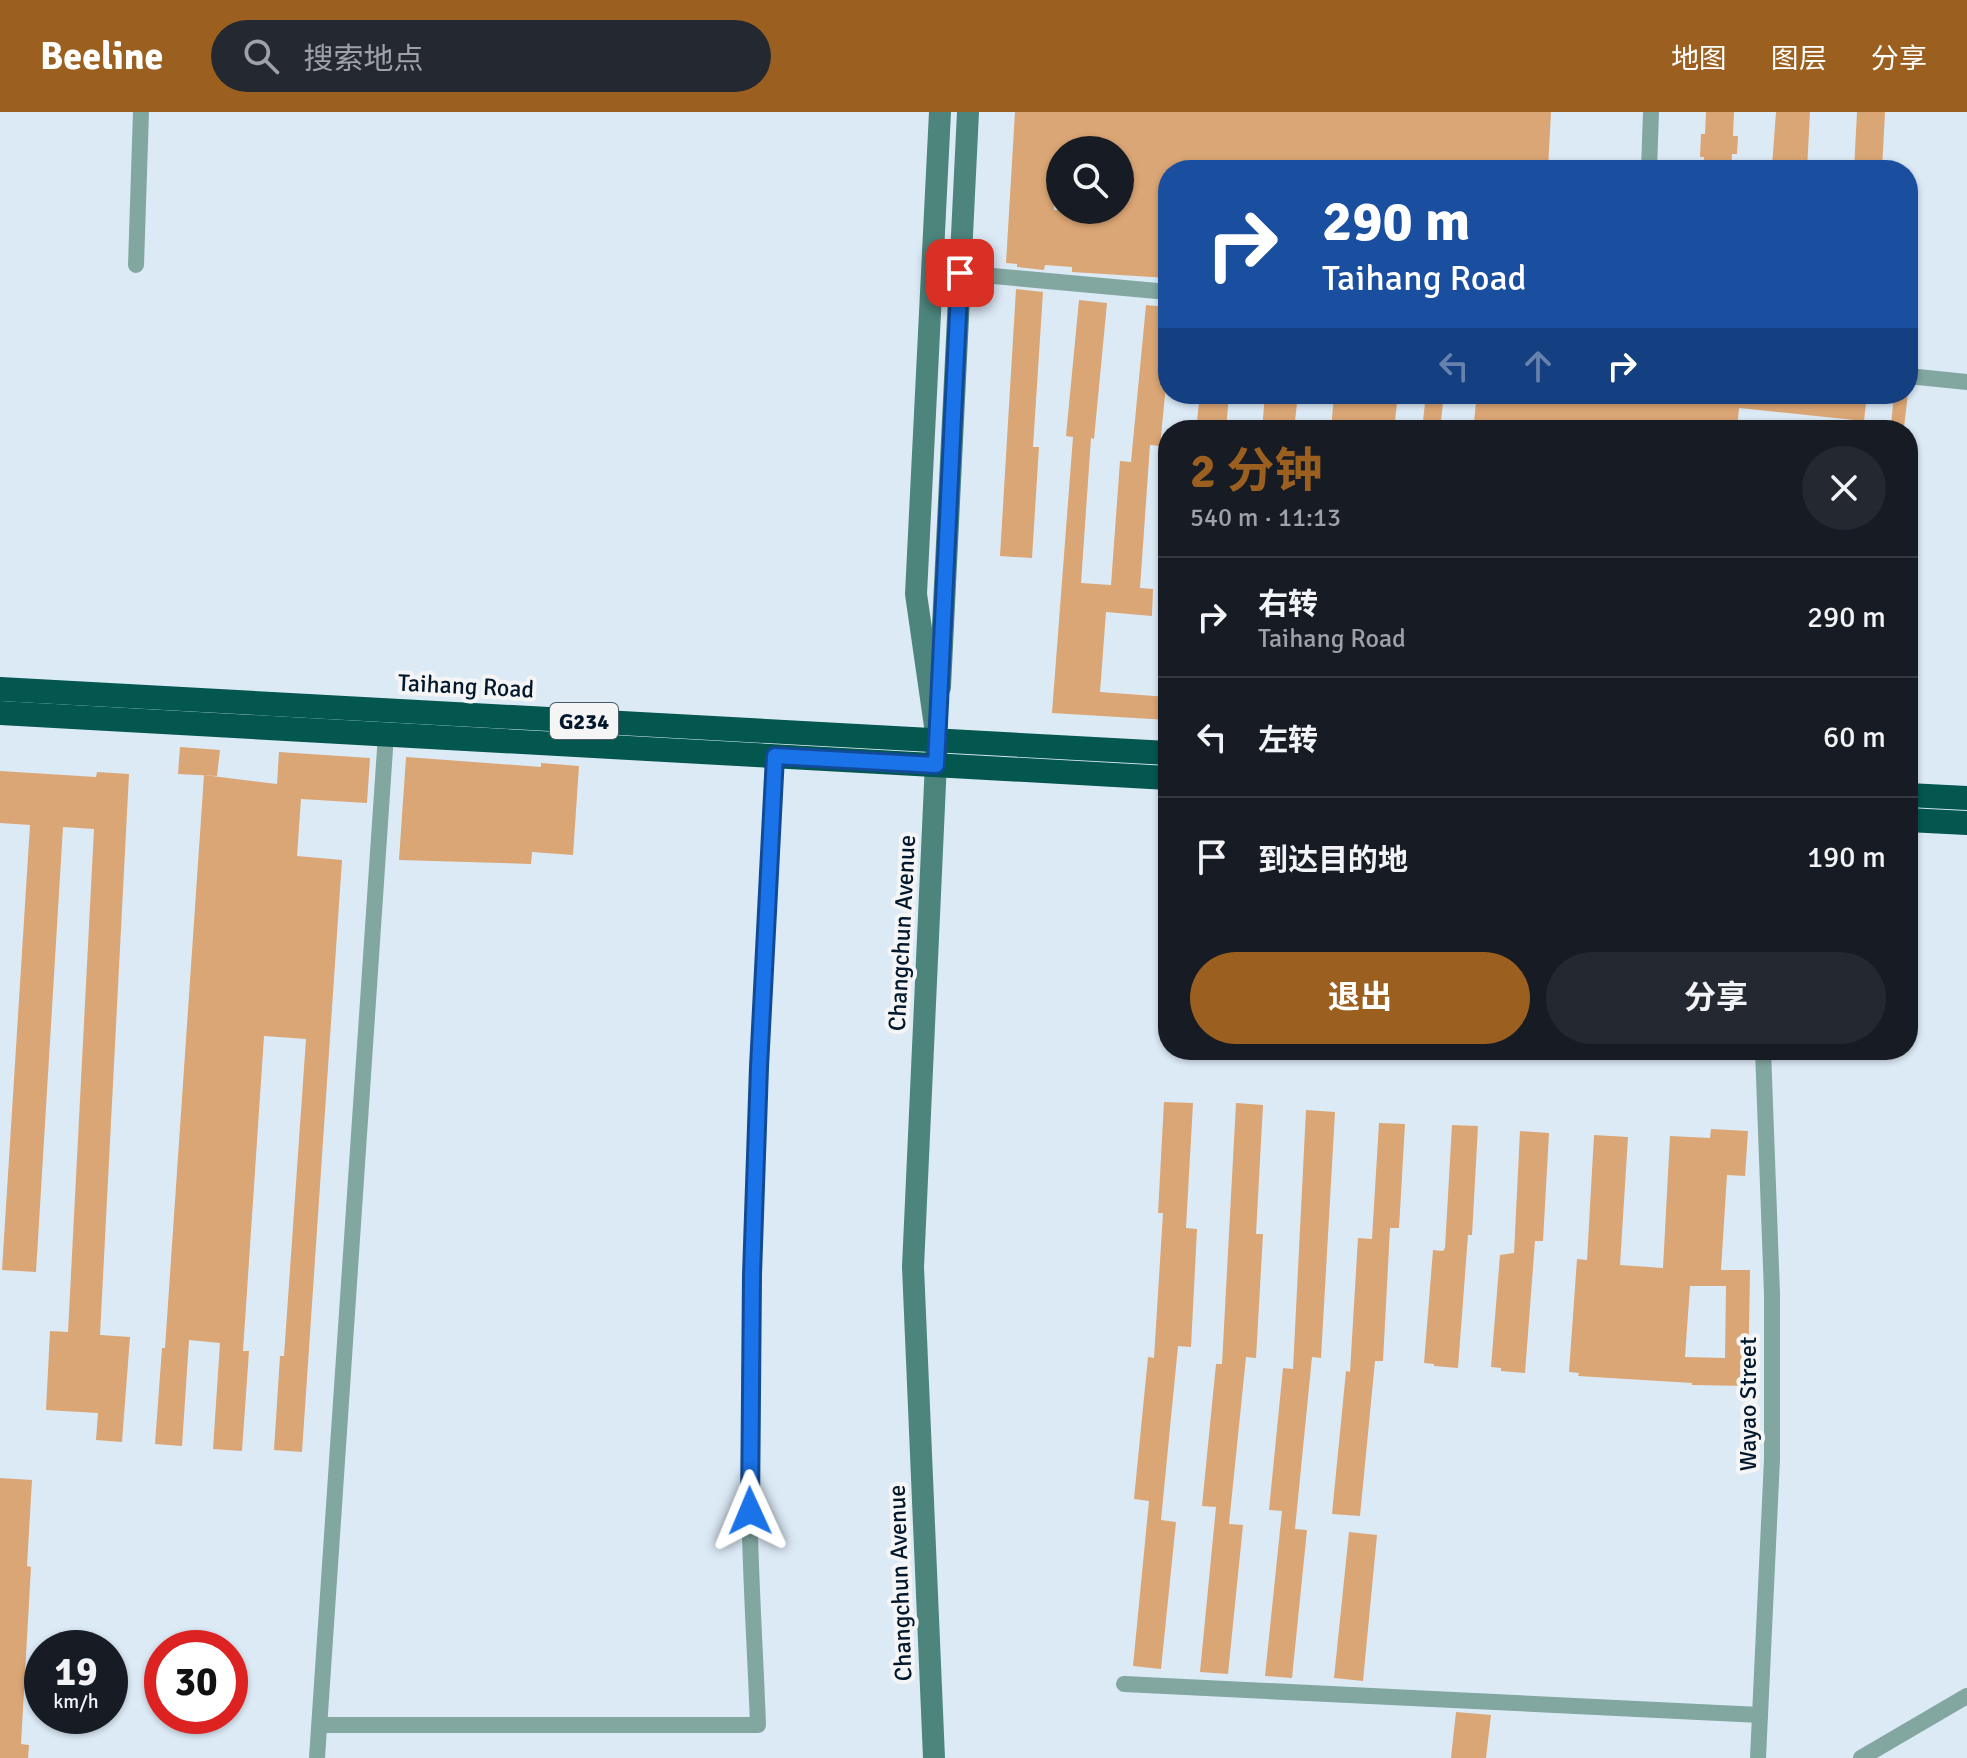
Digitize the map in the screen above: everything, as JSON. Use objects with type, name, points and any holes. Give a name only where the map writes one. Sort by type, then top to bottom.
[{"type":"highway","name":"Taihang Road","points":[[0,689],[936,753],[1158,777]]},
{"type":"highway","name":"Taihang Road","points":[[0,713],[775,756],[1158,753]]},
{"type":"highway","points":[[1918,796],[1967,798]]},
{"type":"highway","points":[[1918,821],[1967,823]]},
{"type":"main road","name":"Changchun Avenue","points":[[934,1758],[913,1267],[936,753],[916,594],[940,112]]},
{"type":"main road","points":[[936,753],[968,112]]},
{"type":"street","points":[[136,265],[141,112]]},
{"type":"street","points":[[1649,160],[1651,112]]},
{"type":"street","points":[[960,273],[1158,291]]},
{"type":"street","points":[[1918,377],[1967,382]]},
{"type":"street","points":[[317,1758],[386,734]]},
{"type":"street","points":[[320,1725],[758,1725],[749,1481],[750,1334],[759,1067],[775,756]]},
{"type":"street","name":"Wayao Street","points":[[1758,1758],[1772,1459],[1772,1294],[1763,1060]]},
{"type":"street","points":[[1124,1684],[1760,1715]]},
{"type":"street","points":[[1861,1758],[1967,1696]]},
{"type":"building","points":[[1015,112],[1551,112],[1549,160],[1158,160],[1158,277],[1072,272],[1072,267],[1045,265],[1044,270],[1017,267],[1017,264],[1006,263]]},
{"type":"building","points":[[1706,112],[1734,112],[1733,136],[1738,136],[1737,154],[1732,154],[1732,160],[1704,160],[1704,157],[1700,157],[1701,134],[1705,134]]},
{"type":"building","points":[[1776,112],[1810,112],[1808,160],[1772,160]]},
{"type":"building","points":[[1857,112],[1885,112],[1883,160],[1855,160]]},
{"type":"building","points":[[1016,289],[1043,292],[1033,447],[1039,447],[1032,558],[1000,556]]},
{"type":"building","points":[[1079,300],[1107,303],[1094,439],[1091,438],[1081,583],[1111,585],[1120,461],[1131,462],[1146,305],[1158,306],[1158,404],[1164,404],[1163,420],[1158,420],[1158,446],[1150,445],[1140,588],[1153,589],[1152,616],[1106,612],[1100,692],[1158,696],[1158,719],[1052,713],[1073,437],[1066,436]]},
{"type":"building","points":[[1199,404],[1228,404],[1227,420],[1197,420]]},
{"type":"building","points":[[1264,404],[1297,404],[1295,420],[1263,420]]},
{"type":"building","points":[[1333,404],[1397,404],[1395,420],[1332,420]]},
{"type":"building","points":[[1425,404],[1443,404],[1441,420],[1423,420]]},
{"type":"building","points":[[1476,404],[1866,404],[1864,420],[1739,408],[1738,420],[1474,420]]},
{"type":"building","points":[[1893,404],[1907,404],[1905,420],[1891,420]]},
{"type":"building","points":[[180,747],[220,750],[217,776],[178,774]]},
{"type":"building","points":[[279,752],[370,758],[367,803],[301,799],[297,856],[342,860],[302,1452],[274,1450],[280,1356],[284,1356],[306,1039],[264,1036],[243,1351],[249,1351],[242,1451],[213,1449],[220,1343],[189,1340],[182,1446],[155,1444],[162,1348],[165,1348],[204,775],[277,784]]},
{"type":"building","points":[[406,757],[541,767],[541,763],[579,766],[573,855],[532,852],[531,864],[399,860]]},
{"type":"building","points":[[0,771],[96,777],[97,772],[129,774],[100,1335],[130,1337],[122,1442],[96,1440],[98,1413],[46,1410],[50,1331],[68,1332],[94,829],[63,827],[36,1272],[2,1270],[30,825],[0,823]]},
{"type":"building","points":[[1164,1102],[1193,1103],[1186,1228],[1197,1229],[1191,1347],[1178,1346],[1161,1520],[1176,1522],[1161,1669],[1133,1666],[1149,1501],[1134,1499],[1148,1357],[1154,1358],[1163,1213],[1158,1213]]},
{"type":"building","points":[[1236,1103],[1263,1105],[1256,1234],[1263,1234],[1256,1358],[1246,1357],[1229,1524],[1243,1525],[1228,1674],[1200,1672],[1216,1507],[1202,1506],[1216,1364],[1222,1364]]},
{"type":"building","points":[[1306,1110],[1335,1112],[1321,1358],[1312,1357],[1295,1529],[1307,1530],[1292,1678],[1265,1676],[1282,1511],[1269,1510],[1283,1368],[1293,1369]]},
{"type":"building","points":[[1379,1123],[1405,1124],[1399,1228],[1390,1228],[1383,1361],[1375,1361],[1360,1516],[1332,1514],[1346,1371],[1350,1372],[1358,1238],[1372,1239]]},
{"type":"building","points":[[1452,1125],[1478,1126],[1472,1235],[1468,1235],[1458,1368],[1424,1363],[1433,1250],[1443,1251],[1445,1248]]},
{"type":"building","points":[[1711,1129],[1748,1131],[1745,1176],[1727,1175],[1721,1270],[1750,1270],[1748,1386],[1692,1385],[1578,1376],[1579,1373],[1569,1372],[1577,1259],[1587,1260],[1594,1135],[1628,1137],[1620,1265],[1663,1268],[1670,1136],[1710,1138]],"holes":[[[1690,1286],[1726,1286],[1725,1358],[1685,1357]]]},
{"type":"building","points":[[1520,1131],[1549,1133],[1543,1241],[1535,1241],[1525,1373],[1491,1367],[1500,1255],[1514,1253]]},
{"type":"building","points":[[0,1478],[32,1480],[27,1566],[31,1567],[27,1630],[24,1630],[21,1744],[29,1745],[28,1758],[0,1758]]},
{"type":"building","points":[[1349,1532],[1377,1535],[1363,1681],[1334,1678]]},
{"type":"building","points":[[1456,1712],[1491,1715],[1486,1758],[1451,1758]]},
{"type":"route","points":[[750,1511],[750,1334],[759,1067],[775,756],[936,765],[960,273]]}]
